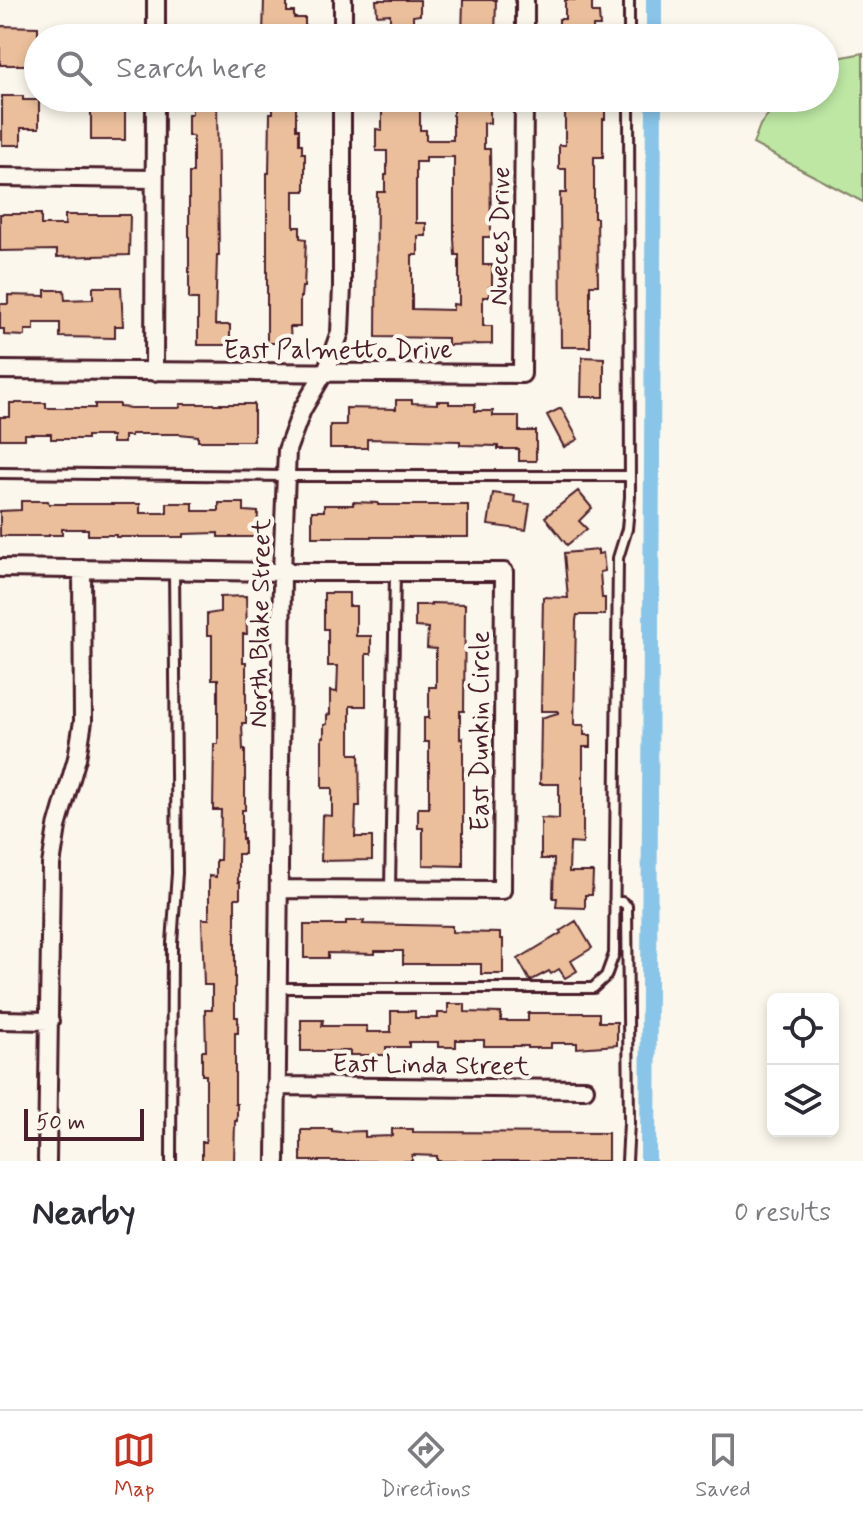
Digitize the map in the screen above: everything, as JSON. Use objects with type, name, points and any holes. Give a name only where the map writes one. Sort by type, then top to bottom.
[{"type":"street","points":[[156,0],[156,24]]},
{"type":"street","points":[[343,0],[343,24]]},
{"type":"street","points":[[525,0],[525,24]]},
{"type":"street","points":[[154,372],[155,112]]},
{"type":"street","name":"North Blake Street","points":[[276,1161],[285,476],[287,450],[302,410],[328,366],[340,332],[342,112]]},
{"type":"street","name":"Nueces Drive","points":[[522,374],[524,112]]},
{"type":"street","points":[[0,177],[154,179]]},
{"type":"street","name":"East Palmetto Drive","points":[[0,370],[522,374]]},
{"type":"street","name":"East Dunkin Circle","points":[[0,568],[504,572],[502,890],[280,889]]},
{"type":"street","points":[[47,1161],[51,865],[83,721],[82,569]]},
{"type":"street","points":[[0,1020],[50,1021]]},
{"type":"street","name":"East Linda Street","points":[[276,1086],[585,1089]]},
{"type":"lane","points":[[629,0],[629,24]]},
{"type":"lane","points":[[278,988],[593,988],[606,976],[614,954],[618,558],[627,529],[630,497],[629,112]]},
{"type":"lane","points":[[0,473],[630,476]]},
{"type":"lane","points":[[171,1161],[172,943],[177,873],[174,570]]},
{"type":"lane","points":[[390,890],[395,572]]},
{"type":"lane","points":[[614,902],[627,906],[627,1161]]},
{"type":"green space","points":[[863,53],[863,202],[753,144],[760,125],[770,112],[839,112],[839,59]]},
{"type":"building","points":[[264,0],[287,0],[287,12],[294,12],[294,18],[305,18],[305,24],[263,24]]},
{"type":"building","points":[[376,0],[420,0],[420,15],[413,16],[413,24],[390,24],[390,14],[377,15]]},
{"type":"building","points":[[463,0],[496,0],[495,24],[462,24]]},
{"type":"building","points":[[565,0],[592,0],[592,13],[599,13],[600,24],[559,24],[559,19],[565,19]]},
{"type":"building","points":[[0,26],[24,27],[24,65],[0,65]]},
{"type":"building","points":[[2,96],[23,96],[24,112],[39,112],[39,128],[21,128],[21,145],[2,145]]},
{"type":"building","points":[[91,112],[125,112],[125,140],[91,140]]},
{"type":"building","points":[[217,112],[219,255],[215,325],[230,325],[230,345],[198,345],[198,299],[189,299],[189,173],[193,173],[193,136],[188,136],[188,114]]},
{"type":"building","points":[[296,112],[299,144],[302,144],[302,153],[305,153],[305,191],[294,191],[294,227],[300,227],[300,238],[306,239],[304,287],[300,297],[300,327],[290,327],[291,343],[267,343],[267,173],[270,113]]},
{"type":"building","points":[[382,112],[420,112],[420,130],[426,130],[426,140],[453,140],[453,112],[490,112],[490,123],[484,123],[484,149],[490,149],[491,237],[483,237],[483,265],[492,265],[492,287],[489,287],[489,297],[483,297],[483,326],[492,326],[492,344],[448,345],[448,338],[376,337],[377,192],[385,192],[387,151],[376,151],[376,129],[382,130]],"holes":[[[426,157],[454,157],[455,255],[459,255],[459,305],[453,304],[453,310],[412,309],[412,255],[418,255],[418,236],[426,236],[426,223],[416,223],[416,162],[426,162]]]},
{"type":"building","points":[[565,112],[605,112],[603,157],[594,157],[598,285],[590,285],[590,347],[561,347],[560,193],[566,193],[566,169],[559,169],[559,145],[565,145]]},
{"type":"building","points":[[0,214],[41,214],[41,225],[65,225],[65,215],[130,215],[129,255],[57,257],[57,250],[0,251]]},
{"type":"building","points":[[93,287],[121,287],[123,326],[115,326],[115,338],[60,337],[60,323],[34,323],[34,330],[25,330],[25,336],[4,335],[4,329],[0,329],[0,304],[8,304],[8,295],[45,296],[45,290],[64,290],[65,300],[93,299]]},
{"type":"building","points":[[582,357],[604,358],[604,397],[581,397]]},
{"type":"building","points":[[396,400],[475,404],[475,411],[493,411],[493,416],[519,416],[519,431],[536,431],[536,461],[519,461],[519,449],[460,445],[460,441],[367,439],[367,448],[330,448],[330,425],[346,425],[346,408],[396,409]]},
{"type":"building","points":[[10,403],[46,403],[46,408],[95,408],[95,404],[179,408],[180,404],[254,404],[254,441],[198,441],[198,436],[179,434],[131,434],[124,436],[124,443],[112,443],[112,436],[51,439],[51,434],[25,434],[25,439],[0,439],[0,417],[10,417]]},
{"type":"building","points":[[561,408],[578,439],[564,447],[547,415]]},
{"type":"building","points":[[578,491],[592,508],[579,521],[587,529],[567,545],[545,517]]},
{"type":"building","points":[[493,493],[515,496],[514,502],[530,504],[526,530],[488,525]]},
{"type":"building","points":[[21,501],[140,504],[140,513],[167,513],[167,503],[193,503],[193,511],[219,511],[219,503],[244,503],[244,511],[258,512],[257,537],[218,537],[218,533],[184,534],[184,537],[116,537],[88,535],[88,529],[62,529],[62,535],[0,536],[0,511],[21,510]]},
{"type":"building","points":[[353,502],[468,505],[468,537],[312,537],[312,511],[324,511],[324,505],[353,505]]},
{"type":"building","points":[[598,550],[598,554],[603,553],[605,571],[600,572],[605,615],[577,615],[576,620],[574,725],[584,725],[584,735],[591,735],[591,747],[583,747],[583,844],[570,843],[569,872],[593,872],[592,895],[585,895],[585,908],[556,907],[557,898],[553,898],[554,859],[541,859],[541,818],[559,819],[559,784],[540,784],[541,718],[558,713],[541,711],[543,597],[568,598],[564,553]]},
{"type":"building","points":[[324,593],[349,593],[349,606],[356,606],[356,636],[371,636],[371,654],[366,654],[366,706],[350,706],[350,754],[359,754],[360,806],[356,806],[355,837],[372,837],[372,860],[321,861],[322,815],[332,816],[332,788],[322,788],[322,737],[327,715],[330,714],[330,691],[337,692],[338,666],[328,666]]},
{"type":"building","points":[[246,596],[247,634],[243,634],[243,662],[246,662],[246,723],[242,723],[245,750],[245,810],[242,810],[244,854],[238,854],[240,898],[235,898],[235,1017],[238,1017],[238,1033],[235,1033],[237,1121],[234,1161],[202,1161],[202,1142],[206,1142],[206,1075],[202,1075],[202,1051],[206,1051],[205,1010],[212,1010],[212,985],[204,985],[202,919],[209,919],[209,876],[216,877],[216,860],[220,860],[221,810],[213,810],[214,744],[218,744],[218,679],[212,679],[212,635],[207,635],[207,614],[220,612],[220,597]]},
{"type":"building","points":[[465,604],[464,711],[460,711],[460,739],[463,738],[463,866],[423,865],[423,828],[418,828],[418,808],[429,808],[429,742],[424,742],[424,718],[429,718],[429,687],[436,687],[436,649],[427,648],[428,628],[415,627],[415,605]]},
{"type":"building","points":[[346,921],[452,926],[452,932],[500,933],[500,939],[503,939],[503,974],[481,974],[481,964],[403,964],[403,951],[328,953],[328,958],[304,958],[304,925],[346,925]]},
{"type":"building","points":[[576,921],[592,948],[571,961],[577,971],[565,978],[559,969],[551,974],[549,971],[530,981],[518,959]]},
{"type":"building","points":[[448,1004],[465,1004],[465,1012],[501,1013],[501,1021],[528,1021],[528,1013],[599,1013],[599,1022],[617,1022],[617,1045],[577,1048],[577,1043],[551,1043],[551,1048],[528,1048],[484,1046],[484,1040],[456,1040],[456,1047],[438,1047],[438,1042],[409,1042],[409,1047],[386,1047],[386,1055],[301,1051],[301,1020],[323,1020],[322,1026],[367,1026],[367,1032],[391,1032],[391,1011],[415,1011],[415,1018],[438,1018],[438,1013],[448,1013]]},
{"type":"building","points":[[392,1129],[413,1129],[413,1132],[608,1133],[608,1161],[437,1161],[437,1156],[412,1155],[412,1161],[301,1161],[301,1130],[365,1131],[365,1137],[392,1136]]},
{"type":"waterway","points":[[654,0],[654,24]]},
{"type":"waterway","points":[[648,1161],[654,112]]}]
